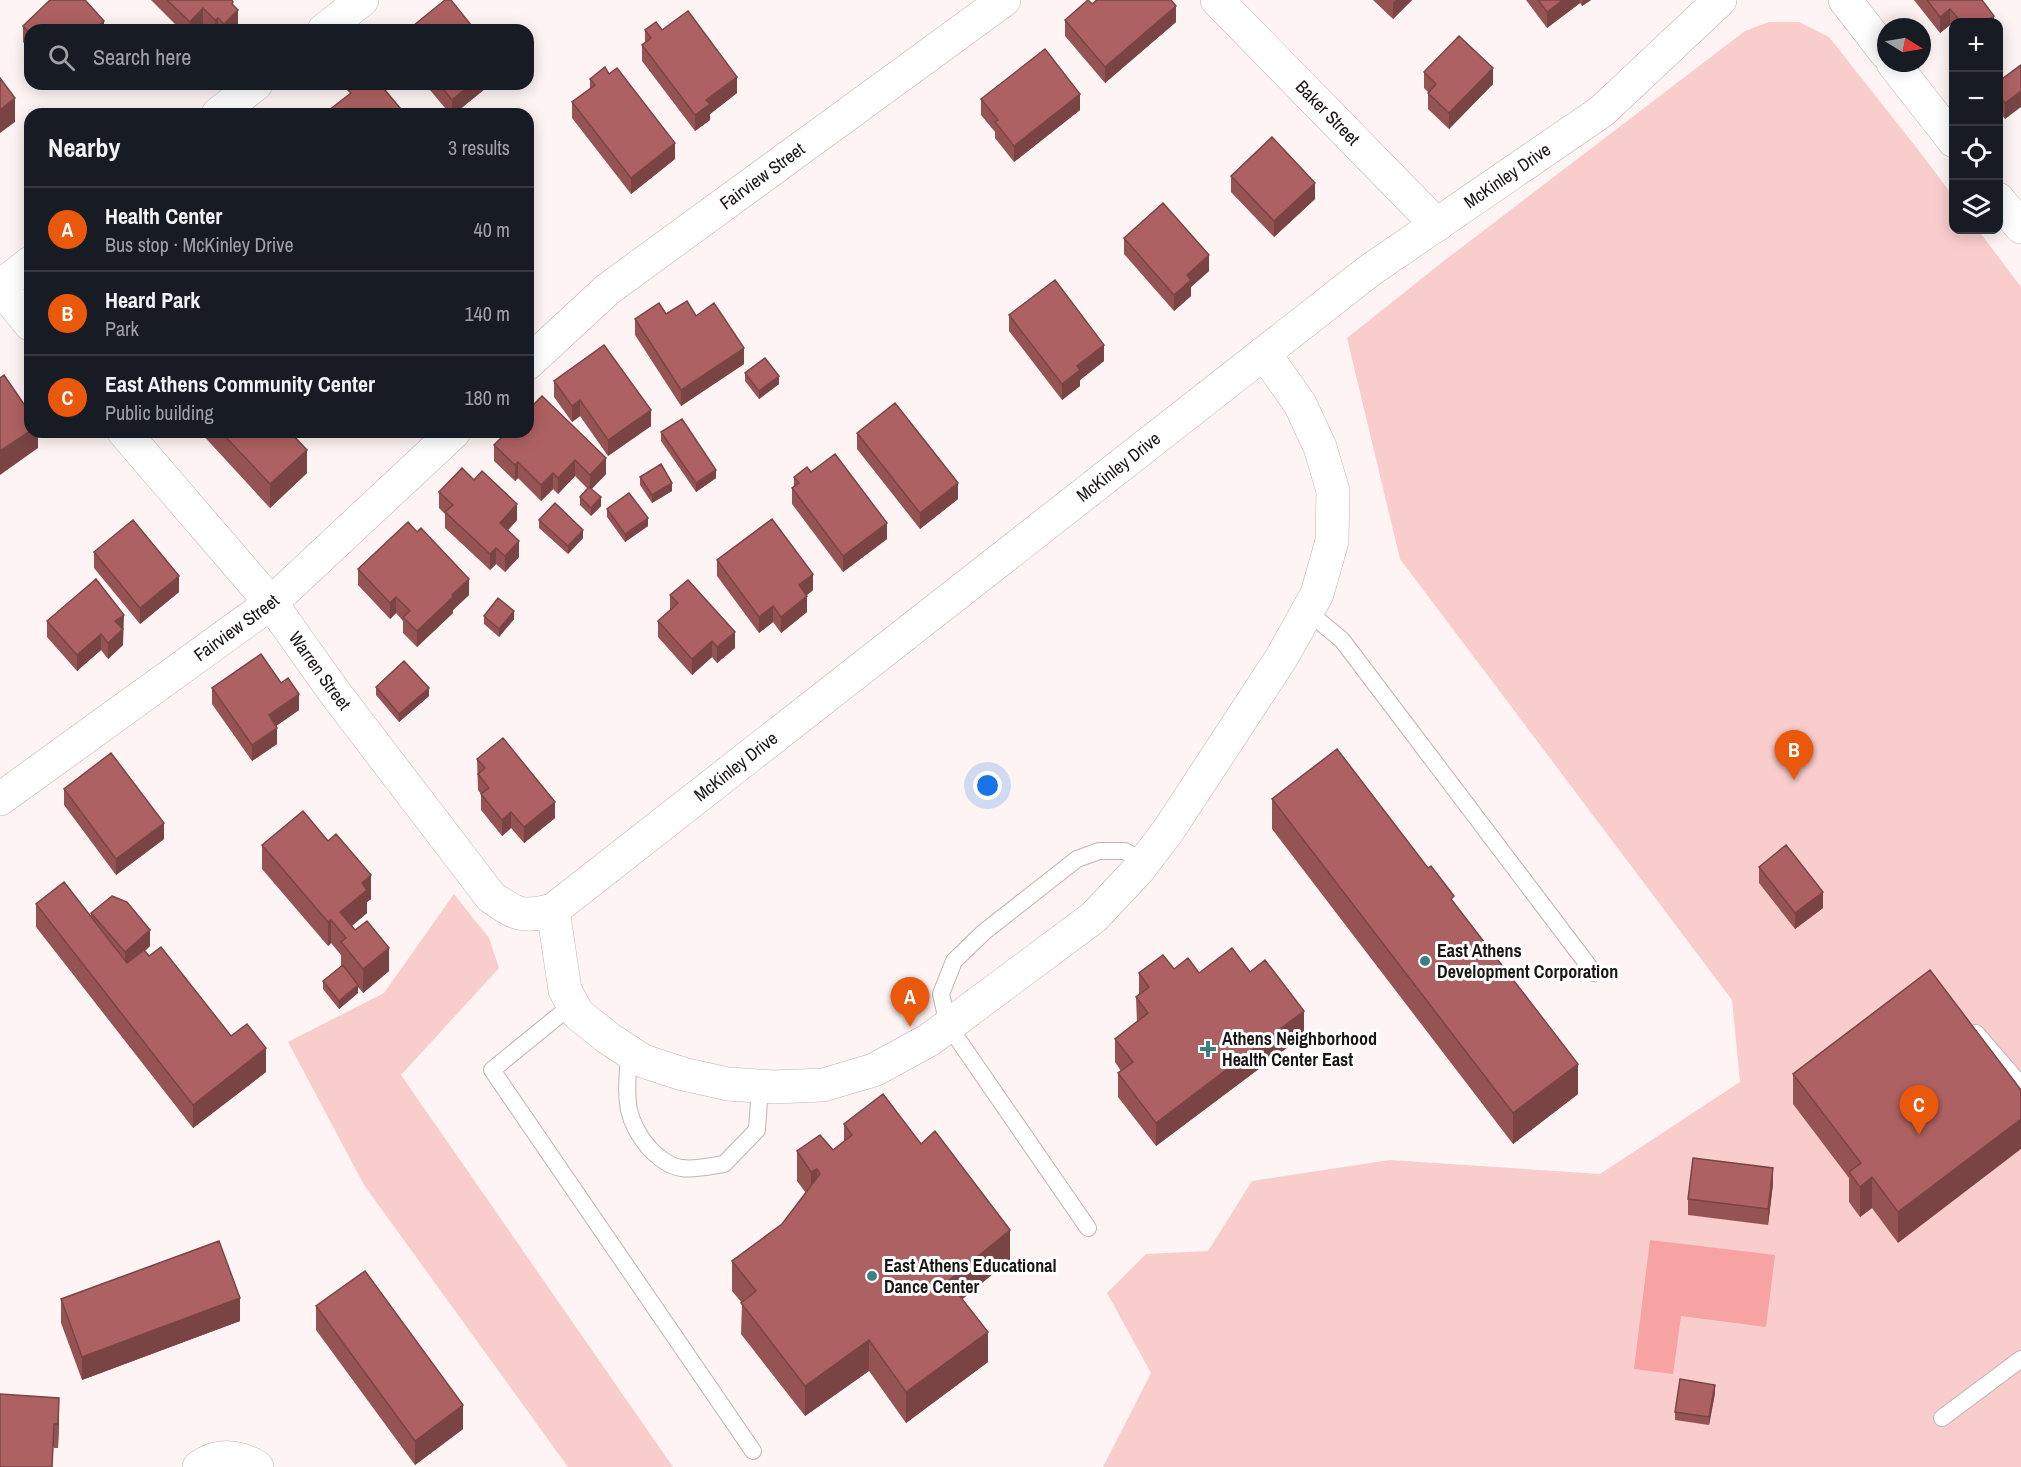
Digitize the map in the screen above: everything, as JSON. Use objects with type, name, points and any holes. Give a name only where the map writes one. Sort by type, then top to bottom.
[{"type":"street","points":[[332,24],[362,0]]},
{"type":"street","name":"Fairview Street","points":[[534,357],[608,289],[1004,0]]},
{"type":"street","name":"Baker Street","points":[[1217,0],[1437,225]]},
{"type":"street","name":"McKinley Drive","points":[[553,910],[1369,271],[1602,111],[1720,0]]},
{"type":"street","points":[[1845,0],[1877,41]]},
{"type":"street","points":[[1900,72],[1949,136]]},
{"type":"street","points":[[226,108],[248,90]]},
{"type":"street","points":[[2003,205],[2021,228]]},
{"type":"street","points":[[24,268],[0,286],[24,316]]},
{"type":"street","points":[[553,910],[565,990],[579,1014],[608,1038],[643,1061],[683,1074],[728,1084],[759,1086],[823,1085],[874,1070],[929,1040],[1094,917],[1144,862],[1168,831],[1282,657],[1317,594],[1332,541],[1333,491],[1320,447],[1300,404],[1264,353]]},
{"type":"street","name":"Warren Street","points":[[129,438],[271,603],[335,693],[491,897],[512,912],[532,915],[553,910]]},
{"type":"street","name":"Fairview Street","points":[[0,799],[271,603],[448,438]]},
{"type":"street","points":[[199,1467],[219,1458],[233,1458],[247,1461],[257,1467]]},
{"type":"lane","points":[[1307,611],[1342,640],[1594,973]]},
{"type":"lane","points":[[1088,1228],[948,1025],[941,994],[954,961],[984,932],[1077,859],[1099,851],[1125,851],[1144,862]]},
{"type":"lane","points":[[573,1004],[492,1070],[753,1451]]},
{"type":"lane","points":[[1968,1024],[2021,1084]]},
{"type":"lane","points":[[629,1052],[627,1096],[631,1121],[642,1140],[658,1157],[681,1168],[724,1164],[757,1130],[759,1086]]},
{"type":"lane","points":[[1942,1418],[2021,1359]]},
{"type":"shaded area","points":[[1769,22],[1799,22],[1829,37],[1949,191],[1949,234],[1981,234],[2021,287],[2021,1467],[1103,1467],[1151,1373],[1107,1293],[1146,1254],[1208,1251],[1252,1181],[1390,1160],[1600,1174],[1740,1082],[1732,1000],[1400,559],[1347,338],[1445,260],[1745,31]]},
{"type":"shaded area","points":[[454,894],[489,938],[499,968],[401,1075],[673,1467],[568,1467],[364,1185],[288,1042],[384,993]]},
{"type":"shaded area","points":[[1650,1240],[1775,1255],[1766,1327],[1681,1316],[1673,1374],[1634,1369]]},
{"type":"building","points":[[50,0],[85,0],[104,21],[101,24],[25,24]]},
{"type":"building","points":[[167,0],[232,0],[232,4],[238,10],[224,24],[218,18],[215,20],[203,8],[190,22]]},
{"type":"building","points":[[445,0],[451,0],[470,24],[415,24]]},
{"type":"building","points":[[1088,0],[1092,4],[1097,0],[1171,0],[1176,6],[1105,67],[1065,20]]},
{"type":"building","points":[[1538,0],[1563,0],[1547,12]]},
{"type":"building","points":[[1927,0],[1982,0],[1994,16],[1991,18],[1958,18],[1950,9],[1940,17]]},
{"type":"building","points":[[688,11],[737,77],[706,100],[710,104],[695,115],[642,45],[651,38],[645,30],[656,22],[662,30]]},
{"type":"building","points":[[1459,36],[1493,68],[1449,113],[1428,93],[1436,84],[1424,72]]},
{"type":"building","points":[[1045,49],[1080,94],[1014,146],[995,122],[998,120],[981,99]]},
{"type":"building","points":[[2021,65],[2021,91],[2005,103],[2003,100],[2003,78]]},
{"type":"building","points":[[605,67],[609,74],[617,68],[675,143],[631,178],[572,102],[595,85],[590,79]]},
{"type":"building","points":[[0,78],[15,98],[0,110]]},
{"type":"building","points":[[348,90],[385,90],[400,108],[332,108],[351,93]]},
{"type":"building","points":[[444,90],[464,90],[452,100]]},
{"type":"building","points":[[1272,137],[1315,183],[1274,221],[1231,176]]},
{"type":"building","points":[[1163,203],[1209,255],[1187,275],[1191,280],[1174,295],[1124,238]]},
{"type":"building","points":[[1055,280],[1104,345],[1077,366],[1080,370],[1062,384],[1009,315]]},
{"type":"building","points":[[687,301],[696,316],[714,303],[744,348],[681,390],[635,319],[659,303],[666,314]]},
{"type":"building","points":[[604,345],[651,410],[608,440],[580,400],[572,406],[554,381]]},
{"type":"building","points":[[765,358],[779,376],[759,391],[745,373]]},
{"type":"building","points":[[4,375],[24,404],[24,435],[0,451],[0,378]]},
{"type":"building","points":[[542,396],[606,458],[590,475],[575,460],[558,478],[553,473],[541,485],[518,462],[515,465],[494,445],[501,438],[534,438],[534,404]]},
{"type":"building","points":[[895,403],[958,483],[920,513],[857,433]]},
{"type":"building","points":[[682,419],[716,470],[696,483],[661,432]]},
{"type":"building","points":[[227,438],[296,438],[307,450],[270,484]]},
{"type":"building","points":[[835,454],[887,523],[843,556],[792,488],[799,483],[794,477],[807,467],[811,472]]},
{"type":"building","points":[[661,464],[672,483],[652,495],[640,477]]},
{"type":"building","points":[[462,468],[474,480],[482,471],[517,504],[500,523],[519,541],[505,556],[496,548],[490,554],[445,512],[453,505],[439,492]]},
{"type":"building","points":[[589,487],[601,497],[591,508],[580,497]]},
{"type":"building","points":[[629,493],[648,518],[625,534],[607,509]]},
{"type":"building","points":[[555,503],[583,530],[568,546],[539,520]]},
{"type":"building","points":[[772,519],[813,574],[799,585],[807,596],[781,617],[773,606],[759,617],[717,560]]},
{"type":"building","points":[[133,520],[179,576],[140,608],[94,552]]},
{"type":"building","points":[[408,522],[417,532],[421,528],[469,579],[417,631],[403,617],[410,611],[396,597],[390,603],[358,569]]},
{"type":"building","points":[[96,579],[124,615],[115,621],[123,629],[108,643],[101,634],[77,655],[47,621]]},
{"type":"building","points":[[688,580],[735,632],[717,647],[712,641],[692,659],[658,621],[678,603],[670,595]]},
{"type":"building","points":[[498,598],[514,611],[499,629],[484,616]]},
{"type":"building","points":[[261,654],[281,683],[288,678],[299,694],[269,715],[277,728],[252,745],[212,688]]},
{"type":"building","points":[[404,661],[429,688],[399,714],[376,687]]},
{"type":"building","points":[[503,738],[555,802],[524,827],[511,812],[502,820],[481,794],[489,788],[478,774],[485,768],[477,759]]},
{"type":"building","points":[[1337,749],[1428,868],[1431,866],[1454,896],[1451,899],[1578,1064],[1513,1113],[1272,799]]},
{"type":"building","points":[[111,753],[164,823],[116,859],[64,789]]},
{"type":"building","points":[[303,811],[328,841],[336,834],[371,875],[362,883],[367,890],[340,912],[355,930],[367,921],[389,948],[363,969],[341,942],[346,938],[331,920],[328,922],[262,845]]},
{"type":"building","points":[[1786,845],[1823,892],[1795,913],[1759,867]]},
{"type":"building","points":[[64,882],[127,963],[144,950],[149,956],[161,947],[231,1036],[247,1024],[266,1048],[193,1105],[36,904]]},
{"type":"building","points":[[112,896],[127,902],[150,930],[125,952],[91,913]]},
{"type":"building","name":"Athens Neighborhood Health Center East","points":[[1232,948],[1250,972],[1265,960],[1304,1011],[1156,1123],[1118,1073],[1133,1062],[1115,1039],[1148,1013],[1136,997],[1149,987],[1139,973],[1163,955],[1174,969],[1188,958],[1199,973]]},
{"type":"building","points":[[343,965],[358,985],[339,1001],[323,981]]},
{"type":"building","points":[[1930,970],[2021,1090],[2021,1119],[1898,1212],[1872,1177],[1860,1187],[1849,1172],[1861,1163],[1793,1074]]},
{"type":"building","name":"East Athens Educational Dance Center","points":[[883,1094],[921,1144],[935,1131],[1010,1230],[948,1281],[988,1332],[906,1392],[869,1340],[805,1386],[741,1303],[756,1291],[732,1261],[782,1224],[820,1174],[817,1169],[811,1172],[797,1151],[820,1135],[833,1150],[852,1135],[844,1124]]},
{"type":"building","points":[[1693,1158],[1773,1168],[1768,1209],[1688,1199]]},
{"type":"building","points":[[219,1241],[240,1298],[82,1357],[61,1299]]},
{"type":"building","points":[[365,1271],[463,1405],[415,1441],[316,1306]]},
{"type":"building","points":[[1680,1379],[1715,1385],[1709,1417],[1675,1412]]},
{"type":"building","points":[[0,1394],[59,1398],[58,1424],[54,1424],[52,1467],[0,1467]]},
{"type":"place","name":"Heard Park","points":[[1794,780]]},
{"type":"place","name":"East Athens Development Corporation","points":[[1425,961]]},
{"type":"place","name":"Health Center","points":[[910,1027]]},
{"type":"place","name":"Athens Neighborhood Health Center East","points":[[1208,1049]]},
{"type":"place","name":"East Athens Community Center","points":[[1919,1135]]},
{"type":"place","name":"East Athens Educational Dance Center","points":[[872,1276]]}]
